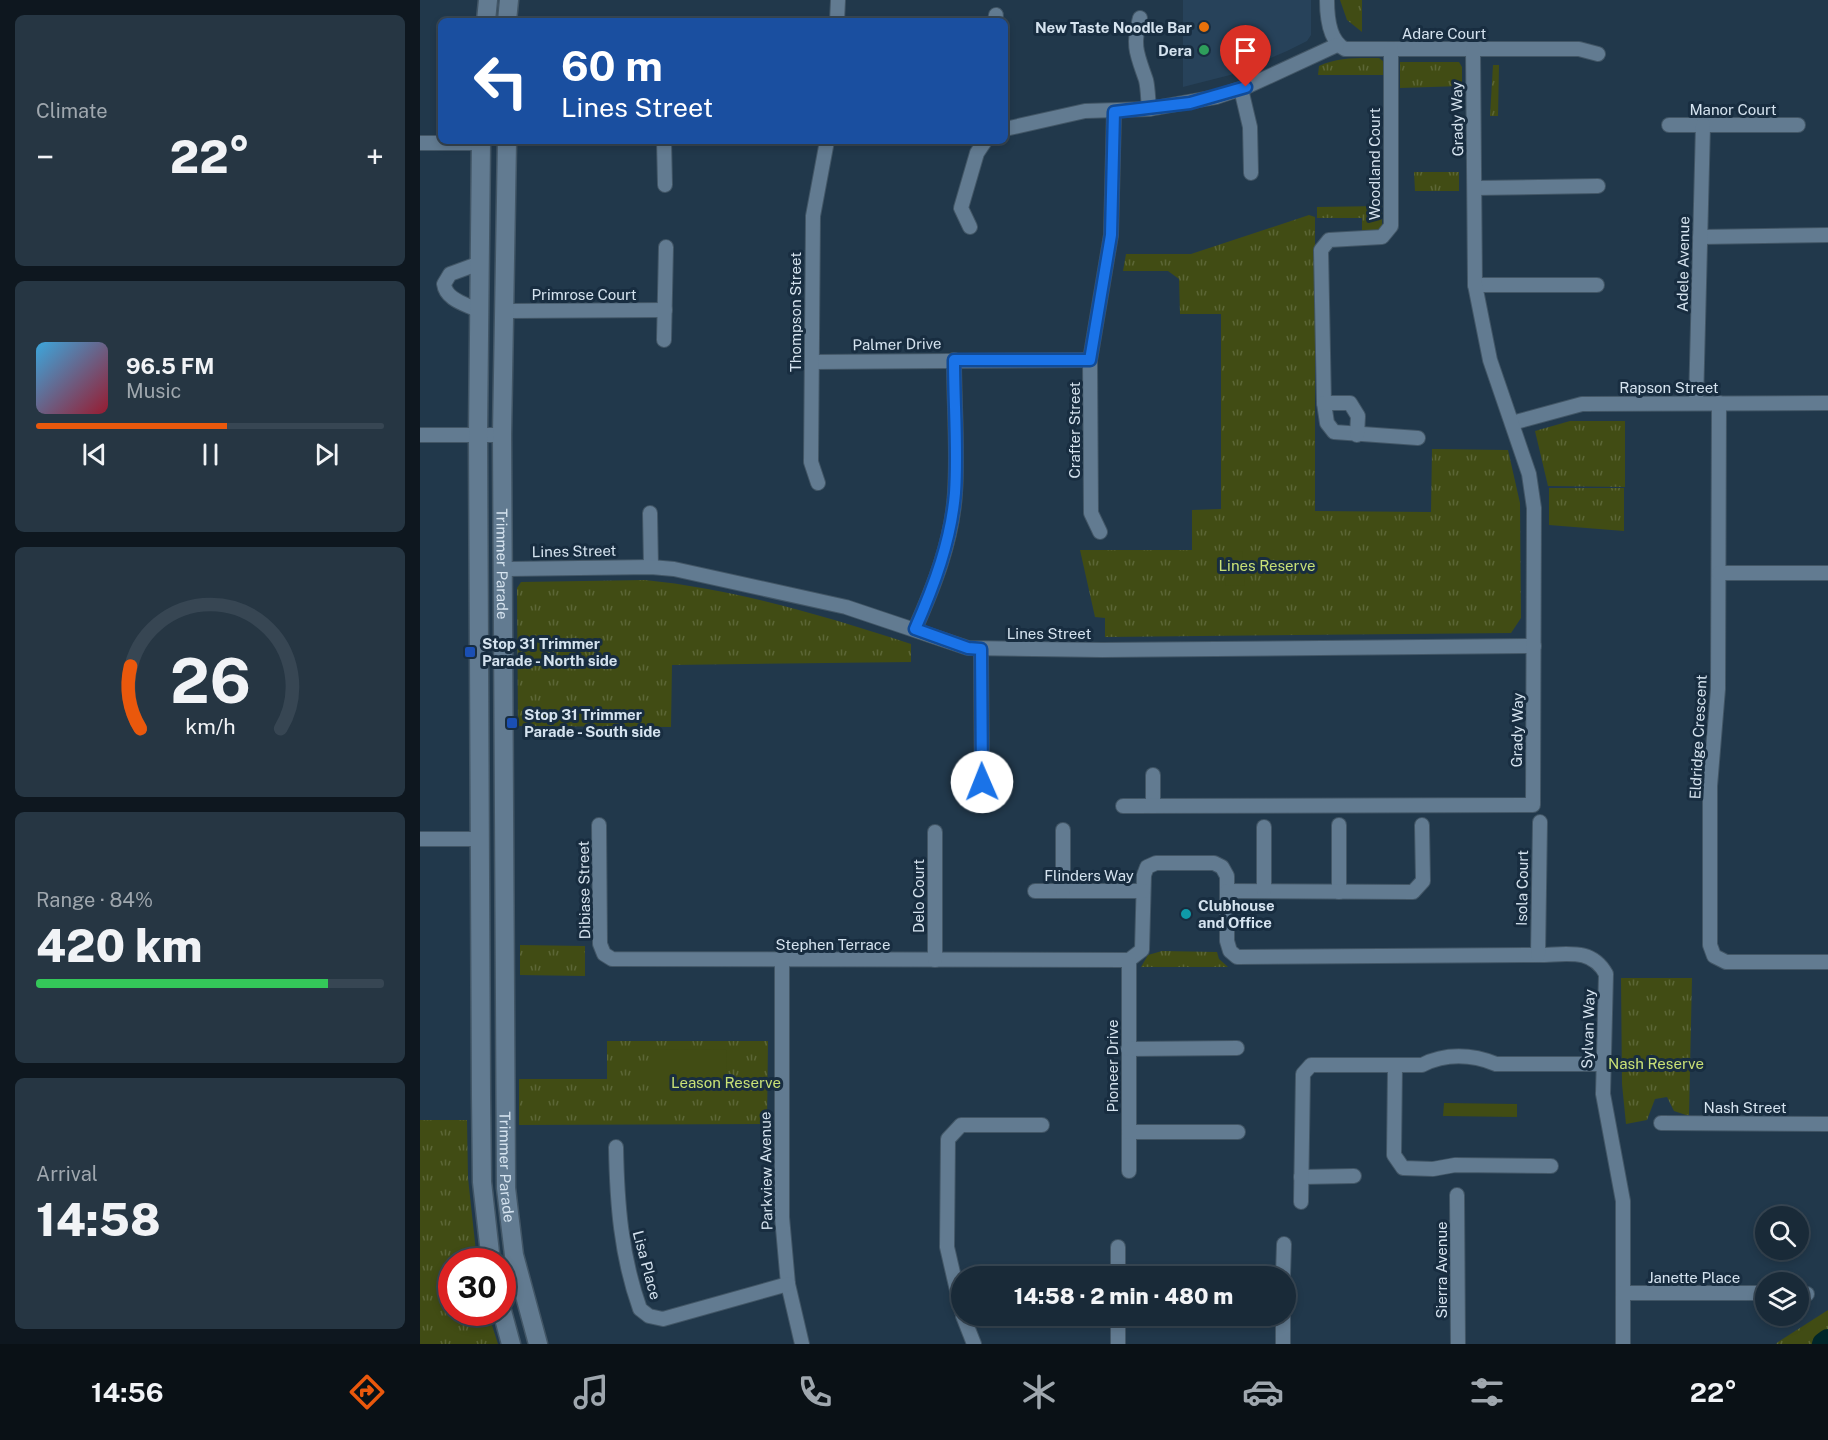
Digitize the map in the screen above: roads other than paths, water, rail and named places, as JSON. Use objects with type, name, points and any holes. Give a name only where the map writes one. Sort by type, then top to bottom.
[{"type":"main road","points":[[507,18],[508,0]]},
{"type":"main road","name":"Trimmer Parade","points":[[481,144],[478,839],[482,1182],[489,1248]]},
{"type":"main road","name":"Trimmer Parade","points":[[508,144],[502,435],[506,1188],[514,1255],[538,1344]]},
{"type":"main road","name":"Trimmer Parade","points":[[481,1095],[504,1094]]},
{"type":"main road","points":[[506,1326],[511,1344]]},
{"type":"street","points":[[837,18],[838,0]]},
{"type":"street","points":[[1008,128],[1085,111],[1114,112],[1190,103],[1241,89],[1337,45],[1329,23],[1327,0]]},
{"type":"street","points":[[1140,18],[1135,46],[1137,61],[1146,81],[1149,109]]},
{"type":"street","name":"Adare Court","points":[[1337,45],[1345,49],[1391,50],[1579,49],[1598,54]]},
{"type":"street","name":"Woodland Court","points":[[1391,50],[1391,226],[1382,237],[1329,240],[1321,250],[1324,403],[1330,428],[1340,434],[1418,438]]},
{"type":"street","name":"Grady Way","points":[[1124,806],[1533,805],[1534,508],[1529,474],[1490,360],[1475,285],[1473,50]]},
{"type":"street","points":[[1241,89],[1250,127],[1251,173]]},
{"type":"street","name":"Crafter Street","points":[[1100,532],[1091,513],[1090,360],[1111,235],[1114,112]]},
{"type":"street","name":"Manor Court","points":[[1669,125],[1798,125]]},
{"type":"street","name":"Adele Avenue","points":[[1696,403],[1703,125]]},
{"type":"street","points":[[420,143],[438,143]]},
{"type":"street","points":[[664,144],[665,185]]},
{"type":"street","name":"Thompson Street","points":[[818,483],[811,462],[813,214],[826,144]]},
{"type":"street","points":[[970,227],[961,208],[977,153],[983,144]]},
{"type":"street","points":[[1475,188],[1598,186]]},
{"type":"street","points":[[1700,237],[1828,235]]},
{"type":"street","points":[[664,340],[666,247]]},
{"type":"street","points":[[479,311],[450,298],[444,284],[450,274],[480,263]]},
{"type":"street","points":[[1475,285],[1597,285]]},
{"type":"street","name":"Primrose Court","points":[[505,311],[665,310]]},
{"type":"street","points":[[915,629],[941,566],[950,530],[955,493],[954,360]]},
{"type":"street","name":"Palmer Drive","points":[[812,362],[1090,360]]},
{"type":"street","points":[[1324,403],[1350,403],[1358,416],[1357,435]]},
{"type":"street","name":"Eldridge Crescent","points":[[1719,403],[1718,689],[1710,786],[1710,945],[1714,956],[1726,962],[1828,962]]},
{"type":"street","name":"Rapson Street","points":[[1512,423],[1582,404],[1828,403]]},
{"type":"street","points":[[420,435],[502,435]]},
{"type":"street","points":[[650,513],[651,567]]},
{"type":"street","name":"Lines Street","points":[[503,569],[651,567],[674,569],[846,607],[968,648],[981,649],[1534,646]]},
{"type":"street","points":[[1719,573],[1828,573]]},
{"type":"street","points":[[981,649],[982,782]]},
{"type":"street","points":[[1153,775],[1153,806]]},
{"type":"street","name":"Isola Court","points":[[1538,955],[1540,822]]},
{"type":"street","name":"Dibiase Street","points":[[599,825],[600,944],[604,954]]},
{"type":"street","points":[[1339,825],[1339,892]]},
{"type":"street","points":[[1227,891],[1413,892],[1423,881],[1422,825]]},
{"type":"street","points":[[1264,827],[1264,891]]},
{"type":"street","points":[[1063,830],[1063,891]]},
{"type":"street","name":"Delo Court","points":[[934,960],[935,831]]},
{"type":"street","points":[[420,839],[478,839]]},
{"type":"street","name":"Sylvan Way","points":[[1143,891],[1147,867],[1156,863],[1214,863],[1222,867],[1227,876],[1227,941],[1230,951],[1237,957],[1588,956],[1601,965],[1606,974],[1603,1094],[1623,1201],[1623,1344]]},
{"type":"street","name":"Flinders Way","points":[[1035,891],[1143,891]]},
{"type":"street","points":[[1129,960],[1142,950],[1143,891]]},
{"type":"street","name":"Stephen Terrace","points":[[604,954],[612,959],[1064,958],[1129,960]]},
{"type":"street","name":"Parkview Avenue","points":[[782,960],[782,1217],[788,1284],[802,1344]]},
{"type":"street","name":"Pioneer Drive","points":[[1129,960],[1129,1171]]},
{"type":"street","points":[[1128,1048],[1237,1048]]},
{"type":"street","points":[[1301,1202],[1306,1069],[1311,1065],[1395,1067],[1422,1065],[1438,1057],[1480,1057],[1496,1064],[1603,1064]]},
{"type":"street","points":[[1395,1067],[1394,1155],[1403,1168],[1433,1169],[1455,1165],[1551,1166]]},
{"type":"street","name":"Nash Street","points":[[1661,1123],[1828,1124]]},
{"type":"street","points":[[951,1266],[947,1247],[948,1139],[961,1125],[1042,1125]]},
{"type":"street","points":[[1129,1132],[1238,1132]]},
{"type":"street","name":"Lisa Place","points":[[616,1147],[617,1207],[622,1244],[640,1309],[648,1316],[663,1319],[788,1284]]},
{"type":"street","points":[[1301,1177],[1354,1176]]},
{"type":"street","name":"Sierra Avenue","points":[[1457,1195],[1458,1344]]},
{"type":"street","points":[[1284,1244],[1284,1266]]},
{"type":"street","points":[[1118,1247],[1118,1266]]},
{"type":"street","name":"Janette Place","points":[[1623,1293],[1755,1293]]},
{"type":"street","points":[[967,1326],[974,1344]]},
{"type":"street","points":[[1118,1326],[1118,1344]]},
{"type":"street","points":[[1283,1326],[1283,1344]]},
{"type":"waterway","points":[[1824,1344],[1828,1341]]},
{"type":"place","name":"New Taste Noodle Bar","points":[[1204,27]]},
{"type":"place","name":"Dera","points":[[1204,50]]},
{"type":"place","name":"Stop 31 Trimmer Parade - North side","points":[[470,652]]},
{"type":"place","name":"Stop 31 Trimmer Parade - South side","points":[[512,723]]},
{"type":"place","name":"Clubhouse and Office","points":[[1186,914]]},
{"type":"park label","name":"Lines Reserve","points":[[1267,565]]},
{"type":"park label","name":"Nash Reserve","points":[[1656,1063]]},
{"type":"park label","name":"Leason Reserve","points":[[726,1082]]}]
